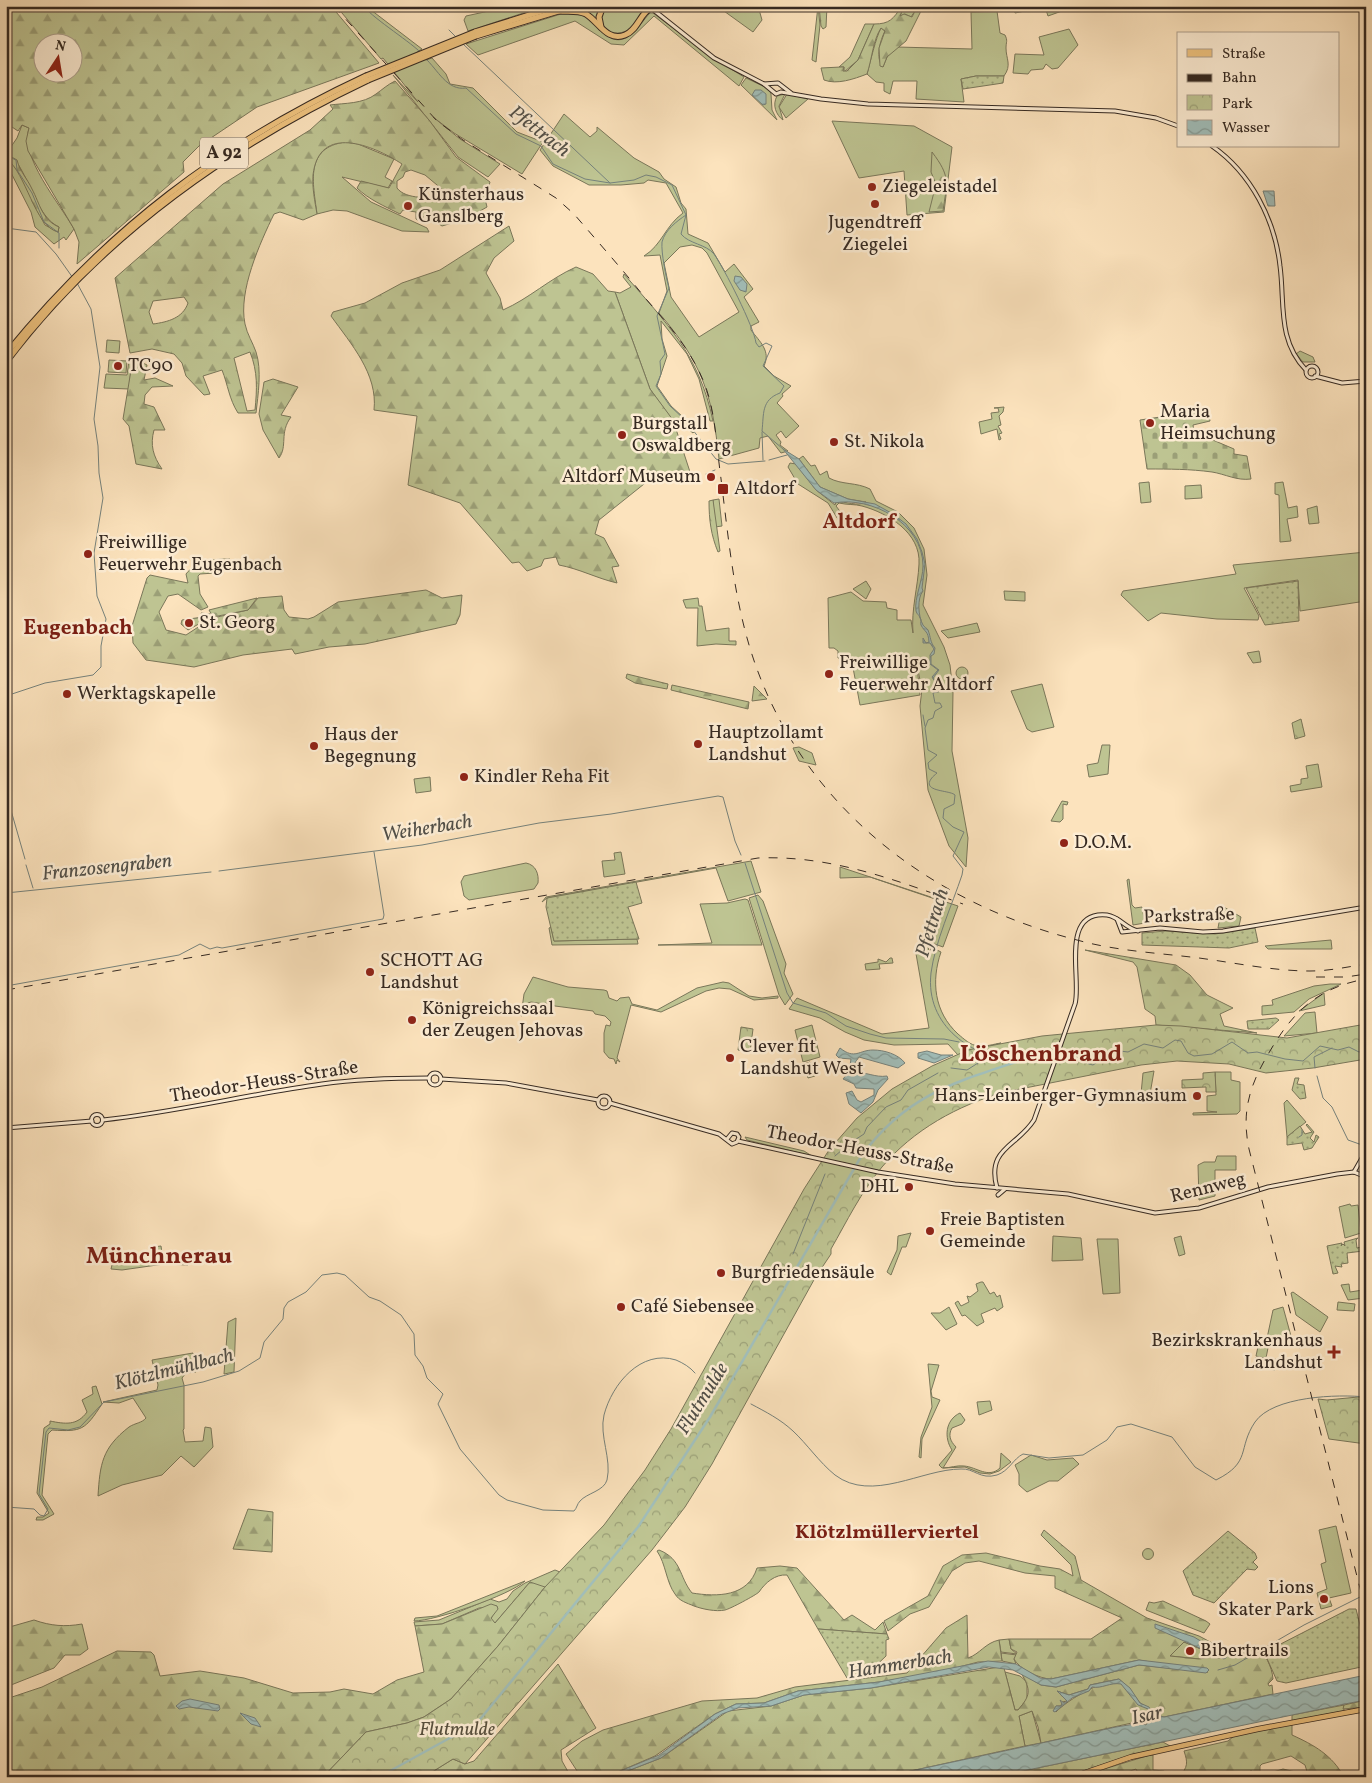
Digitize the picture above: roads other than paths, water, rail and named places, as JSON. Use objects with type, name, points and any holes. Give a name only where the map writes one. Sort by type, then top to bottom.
[{"type":"highway","name":"A 92","points":[[6,354],[58,296],[99,255],[158,206],[224,159],[302,113],[367,78],[476,34],[558,9],[575,6]]},
{"type":"highway","points":[[603,6],[599,17],[603,30]]},
{"type":"highway","points":[[643,15],[644,6]]},
{"type":"highway","points":[[558,9],[582,13],[612,36],[624,36],[630,32],[650,7]]},
{"type":"highway","name":"A 92","points":[[6,362],[58,296]]},
{"type":"main road","points":[[650,7],[714,58],[764,84],[772,86],[780,84],[782,90]]},
{"type":"main road","points":[[772,86],[775,94],[782,90],[821,100],[868,104],[1115,111],[1156,118],[1177,126]]},
{"type":"main road","points":[[1214,148],[1235,166],[1247,182],[1269,220],[1280,266],[1284,326],[1289,344],[1300,362],[1307,368],[1308,376],[1316,375],[1342,382],[1366,381]]},
{"type":"main road","points":[[1307,368],[1315,367],[1316,375]]},
{"type":"main road","name":"Parkstraße","points":[[1123,932],[1166,928],[1212,932],[1366,908]]},
{"type":"main road","points":[[997,1188],[994,1179],[995,1168],[1000,1154],[1029,1127],[1046,1086],[1077,996],[1074,951],[1081,928],[1086,921],[1099,915],[1117,918],[1124,924],[1138,930]]},
{"type":"main road","points":[[1117,918],[1123,932]]},
{"type":"main road","points":[[1123,932],[1124,924]]},
{"type":"main road","name":"Theodor-Heuss-Straße","points":[[103,1120],[323,1084],[368,1079],[429,1078],[435,1073],[441,1079],[513,1084],[598,1100]]},
{"type":"main road","name":"Theodor-Heuss-Straße","points":[[429,1078],[435,1084],[440,1082],[441,1079]]},
{"type":"main road","name":"Theodor-Heuss-Straße","points":[[598,1100],[602,1096],[606,1096],[610,1104]]},
{"type":"main road","name":"Theodor-Heuss-Straße","points":[[598,1100],[602,1108],[610,1104],[719,1134],[728,1139],[732,1144],[738,1139]]},
{"type":"main road","points":[[6,1128],[92,1121],[98,1126],[103,1120],[97,1114],[92,1117],[92,1121]]},
{"type":"main road","name":"Theodor-Heuss-Straße","points":[[719,1134],[734,1132],[738,1139],[747,1142],[878,1172],[997,1188]]},
{"type":"main road","points":[[728,1139],[729,1134]]},
{"type":"main road","points":[[1366,1151],[1354,1172],[1366,1177]]},
{"type":"main road","name":"Rennweg","points":[[997,1188],[1072,1195],[1142,1211],[1166,1213],[1200,1208],[1284,1184],[1354,1172]]},
{"type":"main road","points":[[987,1187],[994,1179]]},
{"type":"main road","points":[[998,1195],[1005,1189]]},
{"type":"main road","points":[[1073,1777],[1140,1755],[1258,1729],[1366,1709]]},
{"type":"water","points":[[755,90],[761,90],[766,94],[766,104],[763,105],[752,95]]},
{"type":"water","points":[[1263,191],[1274,191],[1275,206],[1268,206]]},
{"type":"water","points":[[735,276],[741,277],[747,284],[746,292],[740,290],[734,281]]},
{"type":"water","points":[[783,449],[799,459],[820,487],[848,499],[875,504],[906,524],[917,539],[922,552],[925,564],[923,591],[919,602],[921,620],[916,612],[916,606],[923,566],[921,551],[905,525],[892,516],[864,504],[834,503],[816,490]]},
{"type":"water","points":[[921,620],[923,626],[928,630],[931,642],[935,648],[934,654],[931,656],[931,664],[939,670],[933,678],[936,683],[932,677],[938,670],[930,664],[930,655],[934,649],[930,643],[926,643],[929,642],[929,638],[921,625]]},
{"type":"water","points":[[840,1048],[845,1052],[853,1054],[868,1050],[882,1051],[899,1057],[905,1063],[898,1068],[859,1057],[852,1067],[854,1073],[887,1076],[888,1079],[878,1090],[873,1102],[861,1113],[849,1104],[846,1093],[852,1091],[857,1100],[861,1102],[874,1095],[874,1089],[856,1088],[854,1084],[843,1079],[849,1072],[851,1059],[839,1058],[836,1055]]},
{"type":"water","points":[[927,1051],[941,1055],[953,1055],[934,1063],[918,1058],[918,1053]]},
{"type":"water","points":[[1155,1624],[1194,1637],[1227,1657],[1224,1659],[1155,1628]]},
{"type":"water","points":[[1139,1660],[1207,1668],[1209,1670],[1206,1673],[1139,1665],[1056,1687],[1041,1685],[1013,1670],[989,1667],[871,1688],[804,1695],[771,1706],[738,1708],[722,1714],[661,1758],[612,1777],[606,1777],[659,1755],[715,1714],[736,1704],[764,1703],[798,1691],[879,1682],[988,1661],[1016,1664],[1040,1678],[1051,1679]]},
{"type":"water","points":[[1366,1675],[1366,1700],[994,1777],[883,1777],[1116,1727],[1141,1723],[1146,1725],[1152,1716],[1148,1709],[1138,1705],[1121,1684],[1092,1687],[1089,1691],[1072,1698],[1055,1712],[1053,1711],[1056,1706],[1061,1706],[1062,1704],[1060,1700],[1064,1703],[1067,1701],[1057,1691],[1069,1695],[1088,1689],[1090,1685],[1119,1679],[1130,1688],[1140,1703],[1149,1707],[1153,1714],[1164,1717]]},
{"type":"water","points":[[190,1699],[219,1705],[220,1709],[218,1711],[189,1707],[179,1709],[176,1706],[182,1701]]},
{"type":"water","points":[[240,1713],[255,1718],[261,1727],[251,1724]]},
{"type":"waterway","name":"Pfettrach","points":[[364,6],[372,15],[419,51]]},
{"type":"waterway","points":[[449,30],[456,37]]},
{"type":"waterway","points":[[462,43],[610,183]]},
{"type":"waterway","name":"Pfettrach","points":[[425,58],[448,83],[459,88],[466,88],[516,134],[541,146],[553,164],[585,179],[610,183],[634,180],[646,175],[656,177],[672,185],[686,215],[675,223],[662,242],[662,252],[669,288],[657,316],[665,354],[660,361],[661,374],[656,386],[670,406],[684,419],[716,459],[728,464],[765,461]]},
{"type":"waterway","points":[[7,156],[16,160],[17,170],[32,193],[44,222],[59,233],[59,248]]},
{"type":"waterway","name":"Pfettrach","points":[[686,215],[681,234],[688,240],[707,248],[714,254],[738,298],[756,343],[759,347],[766,343],[772,346],[763,366],[784,386],[780,393],[769,399],[766,404],[762,431],[783,449]]},
{"type":"waterway","points":[[6,228],[36,232],[56,254],[73,278]]},
{"type":"waterway","points":[[6,696],[45,683],[93,675],[101,667],[101,646],[106,619],[97,596],[94,553],[103,498],[94,419],[100,367],[91,309],[77,283]]},
{"type":"waterway","name":"Pfettrach","points":[[762,432],[763,460]]},
{"type":"waterway","name":"Pfettrach","points":[[769,460],[787,455]]},
{"type":"waterway","points":[[706,474],[715,470]]},
{"type":"waterway","name":"Pfettrach","points":[[936,682],[944,687],[942,691],[933,693],[935,703],[940,703],[942,707],[935,711],[933,718],[928,720],[925,728],[928,750],[937,755],[928,763],[929,769],[937,773],[929,783],[933,788],[955,795],[954,804],[944,809],[943,818],[953,827],[964,832],[953,856],[963,869],[962,875],[936,949],[931,973],[931,992],[936,1009],[944,1023],[955,1036],[969,1046],[1001,1059],[1026,1061],[1072,1056],[1093,1065],[1108,1055],[1120,1051],[1128,1052],[1144,1044],[1163,1048],[1175,1040],[1181,1041],[1188,1053],[1194,1056],[1212,1054],[1232,1042],[1248,1053],[1257,1052],[1303,1061],[1320,1046],[1338,1050],[1349,1047],[1359,1052],[1366,1051]]},
{"type":"waterway","name":"Pfettrach","points":[[923,715],[925,726]]},
{"type":"waterway","points":[[6,793],[25,859]]},
{"type":"waterway","name":"Weiherbach","points":[[219,871],[422,845],[539,823],[611,814],[718,796],[723,797],[735,841],[741,855]]},
{"type":"waterway","name":"Weiherbach","points":[[6,986],[179,955],[200,944],[210,949],[222,948],[383,919],[384,915],[374,852]]},
{"type":"waterway","name":"Weiherbach","points":[[745,863],[787,993],[793,1003],[826,1013],[846,1026],[886,1038],[944,1039],[959,1042]]},
{"type":"waterway","points":[[26,865],[33,888]]},
{"type":"waterway","name":"Franzosengraben","points":[[6,893],[211,872]]},
{"type":"waterway","name":"Pfettrach","points":[[1315,1068],[1314,1057],[1332,1048]]},
{"type":"waterway","points":[[951,1068],[967,1070],[978,1063],[983,1054]]},
{"type":"waterway","name":"Flutmulde","points":[[379,1777],[477,1723],[638,1527],[710,1417],[862,1155],[879,1135],[913,1105],[932,1094],[972,1077],[1019,1061]]},
{"type":"waterway","points":[[835,1156],[864,1134],[867,1127],[886,1107],[901,1100],[908,1090],[938,1073]]},
{"type":"waterway","name":"Pfettrach","points":[[1317,1076],[1323,1098],[1332,1107],[1348,1140],[1365,1146]]},
{"type":"waterway","points":[[1299,1137],[1302,1135],[1302,1130]]},
{"type":"waterway","points":[[793,1254],[825,1174]]},
{"type":"waterway","name":"Klötzlmühlbach","points":[[6,1507],[34,1509],[44,1516],[48,1509],[39,1494],[46,1432],[49,1428],[68,1430],[80,1427],[104,1402],[203,1382],[239,1371],[260,1358],[264,1342],[283,1319],[284,1308],[288,1302],[306,1292],[322,1275],[337,1273],[345,1275],[369,1297],[380,1301],[401,1315],[414,1334],[415,1355],[423,1366],[427,1378],[443,1394],[438,1404],[460,1449],[499,1495],[507,1500],[543,1510],[574,1511],[583,1498],[605,1484],[608,1464],[603,1431],[604,1415],[614,1392],[630,1372],[640,1364],[663,1358],[679,1361],[695,1373]]},
{"type":"waterway","name":"Klötzlmühlbach","points":[[751,1404],[788,1427],[835,1475],[849,1483],[865,1486],[897,1483],[946,1470],[966,1469],[986,1476],[997,1475],[1005,1471],[1023,1454],[1049,1458],[1083,1455],[1107,1440],[1117,1427],[1131,1424],[1172,1437],[1195,1467],[1216,1480],[1235,1467],[1255,1422],[1264,1413],[1291,1402],[1307,1399],[1339,1396],[1366,1397]]},
{"type":"waterway","name":"Hammerbach","points":[[1218,1670],[1235,1665],[1304,1625],[1366,1594]]},
{"type":"railway","points":[[334,6],[437,121],[463,140],[556,198],[574,214],[685,347],[703,380],[713,413],[738,601],[751,652],[760,677],[783,726],[812,771],[847,811],[886,847],[929,877],[976,903],[1025,924],[1077,940],[1122,949],[1283,970],[1317,971],[1366,964]]},
{"type":"railway","points":[[6,990],[758,858],[785,858],[837,865],[888,878],[963,904]]},
{"type":"railway","points":[[1316,977],[1346,977],[1366,974]]},
{"type":"railway","points":[[1356,981],[1341,985],[1316,998],[1305,1006],[1286,1026],[1263,1063],[1252,1086],[1246,1122],[1249,1149],[1366,1612]]},
{"type":"place","name":"Ziegeleistadel","points":[[872,187]]},
{"type":"place","name":"Jugendtreff Ziegelei","points":[[875,204]]},
{"type":"place","name":"Künsterhaus Ganslberg","points":[[408,206]]},
{"type":"place","name":"TC90","points":[[118,366]]},
{"type":"place","name":"Maria Heimsuchung","points":[[1150,423]]},
{"type":"place","name":"Burgstall Oswaldberg","points":[[622,435]]},
{"type":"place","name":"St. Nikola","points":[[834,442]]},
{"type":"place","name":"Altdorf Museum","points":[[711,477]]},
{"type":"place","name":"Altdorf","points":[[723,489]]},
{"type":"place","name":"Freiwillige Feuerwehr Eugenbach","points":[[88,554]]},
{"type":"place","name":"St. Georg","points":[[189,623]]},
{"type":"place","name":"Freiwillige Feuerwehr Altdorf","points":[[829,674]]},
{"type":"place","name":"Werktagskapelle","points":[[67,694]]},
{"type":"place","name":"Hauptzollamt Landshut","points":[[698,744]]},
{"type":"place","name":"Haus der Begegnung","points":[[314,746]]},
{"type":"place","name":"Kindler Reha Fit","points":[[464,777]]},
{"type":"place","name":"D.O.M.","points":[[1064,843]]},
{"type":"place","name":"SCHOTT AG Landshut","points":[[370,972]]},
{"type":"place","name":"Königreichssaal der Zeugen Jehovas","points":[[412,1020]]},
{"type":"place","name":"Clever fit Landshut West","points":[[730,1058]]},
{"type":"place","name":"Hans-Leinberger-Gymnasium","points":[[1197,1096]]},
{"type":"place","name":"DHL","points":[[909,1187]]},
{"type":"place","name":"Freie Baptisten Gemeinde","points":[[930,1231]]},
{"type":"place","name":"Burgfriedensäule","points":[[721,1273]]},
{"type":"place","name":"Café Siebensee","points":[[621,1307]]},
{"type":"place","name":"Bezirkskrankenhaus Landshut","points":[[1334,1352]]},
{"type":"place","name":"Lions Skater Park","points":[[1324,1599]]},
{"type":"place","name":"Bibertrails","points":[[1190,1651]]},
{"type":"district","name":"Altdorf","points":[[859,522]]},
{"type":"district","name":"Eugenbach","points":[[78,628]]},
{"type":"district","name":"Löschenbrand","points":[[1041,1055]]},
{"type":"district","name":"Münchnerau","points":[[159,1257]]},
{"type":"district","name":"Klötzlmüllerviertel","points":[[887,1533]]},
{"type":"water label","name":"Isar","points":[[1147,1716]]}]
